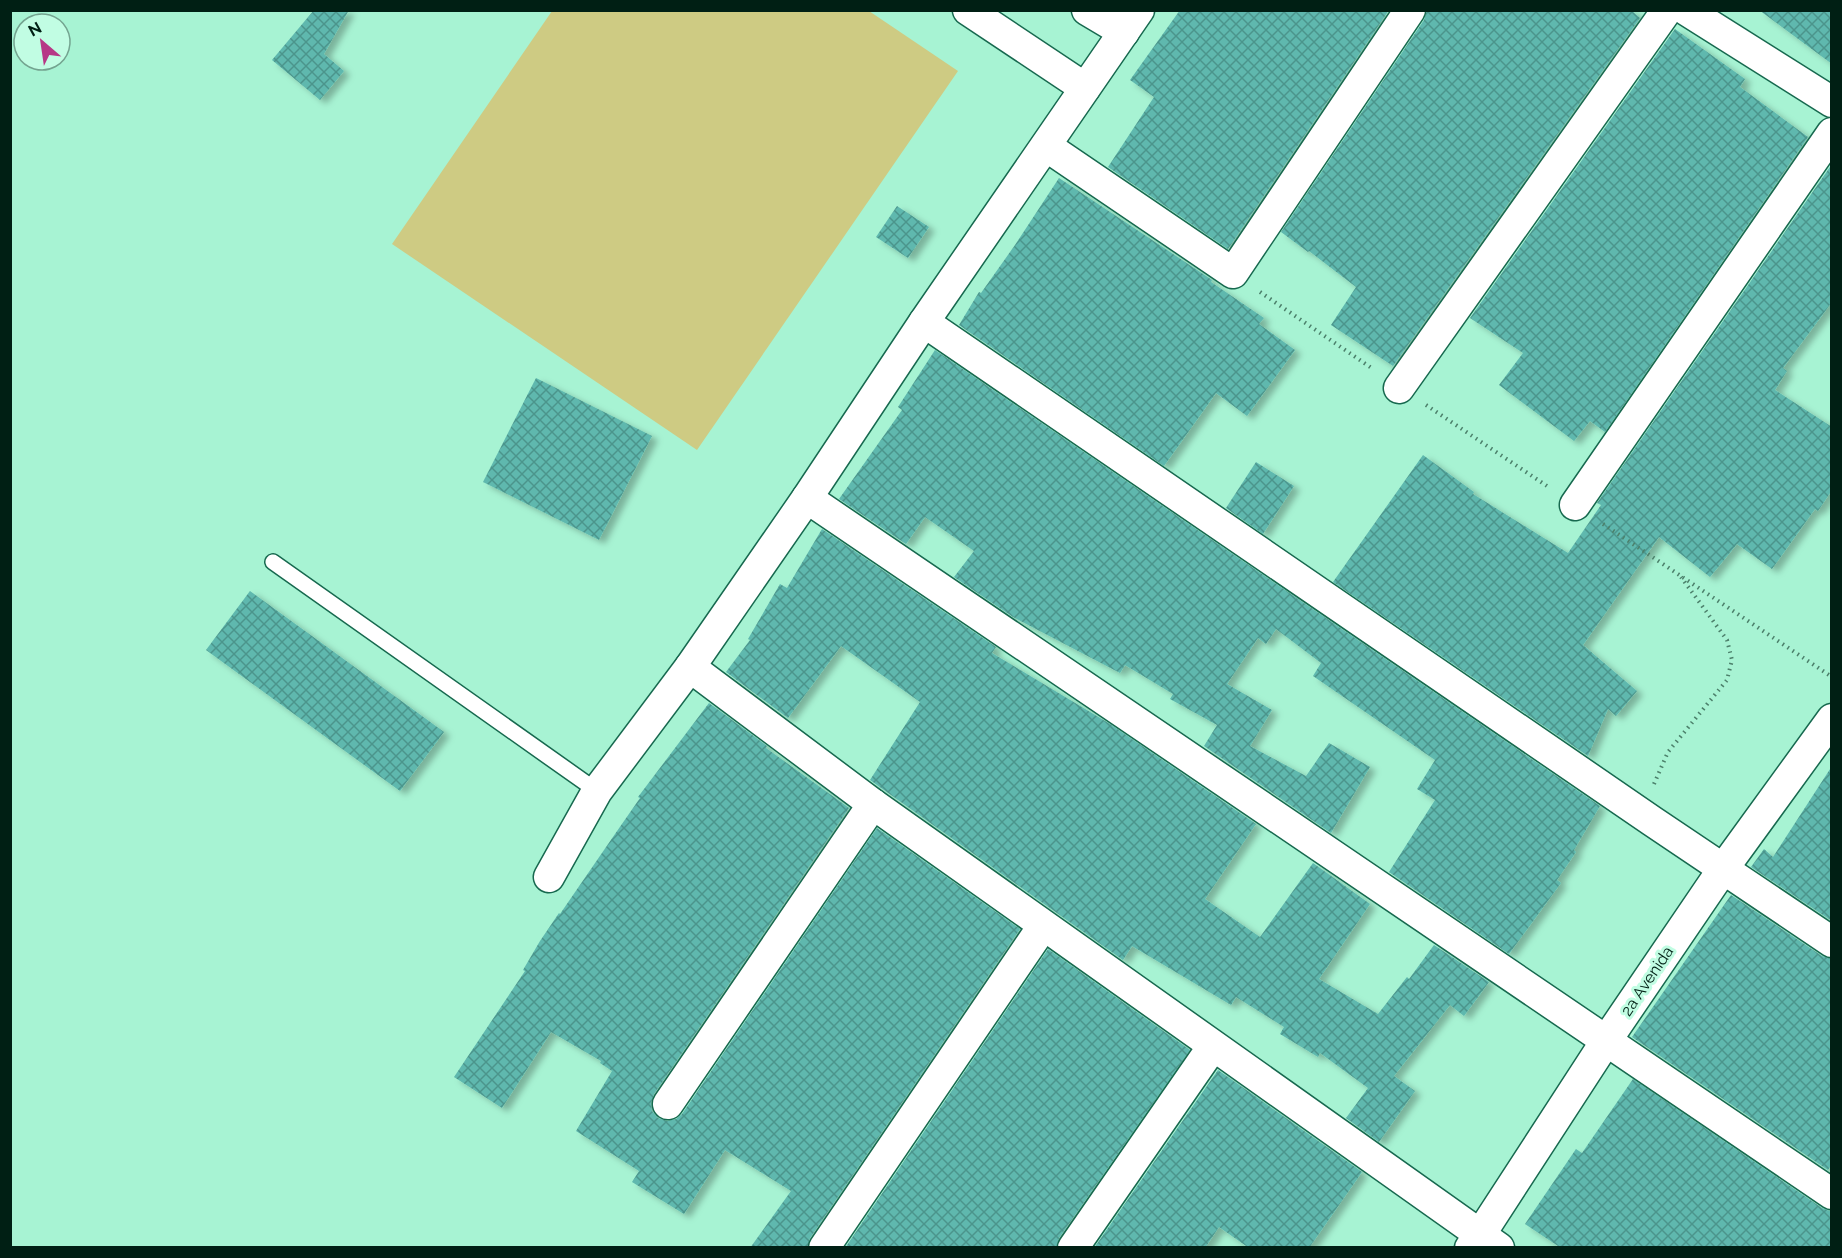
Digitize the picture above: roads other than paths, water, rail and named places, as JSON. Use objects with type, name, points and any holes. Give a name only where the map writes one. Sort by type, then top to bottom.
[{"type":"street","points":[[968,10],[1085,88]]},
{"type":"street","points":[[549,877],[597,791],[690,667],[1132,21],[1087,10]]},
{"type":"street","points":[[1046,146],[1233,273],[1410,10]]},
{"type":"street","points":[[1399,388],[1667,10]]},
{"type":"street","points":[[1686,10],[1832,102]]},
{"type":"street","points":[[1575,505],[1832,133]]},
{"type":"street","points":[[924,322],[1832,942]]},
{"type":"street","points":[[807,498],[1832,1194]]},
{"type":"street","points":[[690,667],[873,804],[1213,1046],[1483,1243]]},
{"type":"street","name":"2a Avenida","points":[[1483,1243],[1606,1041],[1723,869],[1832,719]]},
{"type":"street","points":[[669,1104],[873,804]]},
{"type":"street","points":[[824,1248],[1043,926]]},
{"type":"street","points":[[1073,1248],[1213,1046]]},
{"type":"lane","points":[[273,562],[597,791]]}]
